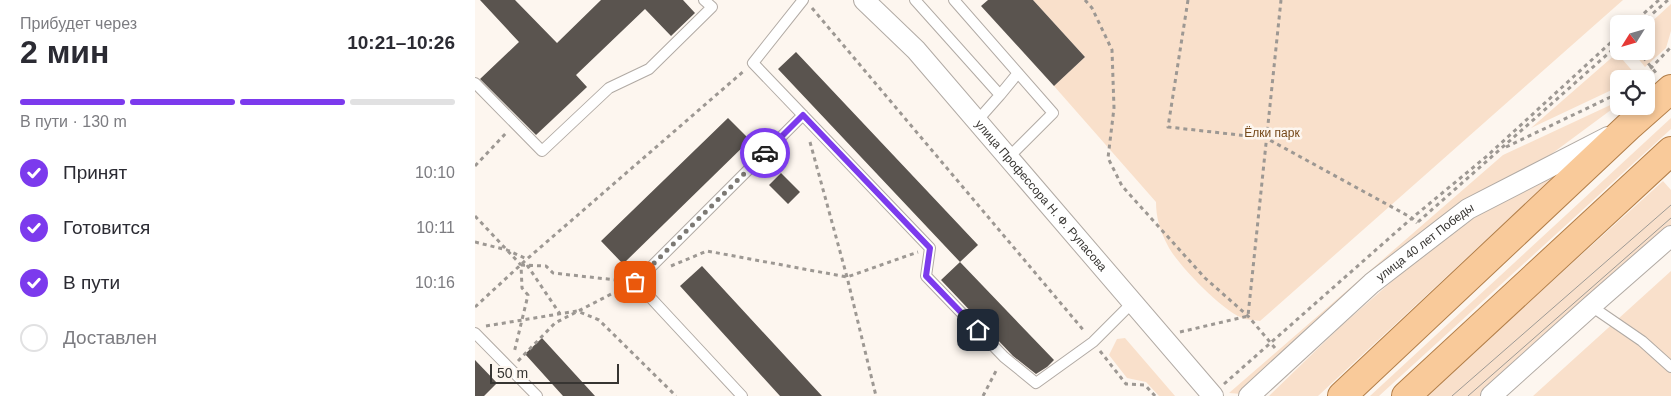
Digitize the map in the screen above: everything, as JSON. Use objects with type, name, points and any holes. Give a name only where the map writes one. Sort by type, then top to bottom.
[{"type":"main road","name":"улица 40 лет Победы","points":[[1342,396],[1628,127],[1671,89]]},
{"type":"main road","points":[[1406,396],[1671,151]]},
{"type":"street","name":"улица Профессора Н. Ф. Рупасова","points":[[864,0],[916,50],[1212,396]]},
{"type":"street","name":"улица 40 лет Победы","points":[[1249,396],[1372,283],[1468,209],[1628,127]]},
{"type":"street","points":[[1491,396],[1671,236]]},
{"type":"lane","points":[[475,83],[542,151],[609,88],[649,70],[711,7],[705,0]]},
{"type":"lane","points":[[803,0],[753,64],[930,248],[926,276],[1003,357],[1036,383],[1093,342],[1132,303]]},
{"type":"lane","points":[[915,0],[999,95]]},
{"type":"lane","points":[[954,0],[1053,113],[1008,158]]},
{"type":"lane","points":[[977,121],[1018,73]]},
{"type":"lane","points":[[742,396],[635,282],[803,115]]},
{"type":"lane","points":[[1591,306],[1642,341],[1671,367]]},
{"type":"lane","points":[[475,333],[535,395]]},
{"type":"path","points":[[1085,0],[1092,8],[1112,50],[1114,108],[1108,158],[1122,186],[1205,278],[1247,316],[1275,348]]},
{"type":"path","points":[[1092,0],[1092,8]]},
{"type":"path","points":[[1188,0],[1168,127],[1266,138],[1412,218],[1417,223],[1610,52]]},
{"type":"path","points":[[1247,316],[1281,0]]},
{"type":"path","points":[[1642,15],[1659,0]]},
{"type":"path","points":[[1651,15],[1668,0]]},
{"type":"path","points":[[812,8],[1093,342],[1126,384],[1145,385],[1155,396]]},
{"type":"path","points":[[1212,396],[1412,218],[1487,156],[1610,43]]},
{"type":"path","points":[[1649,70],[1671,47]]},
{"type":"path","points":[[1645,60],[1651,68]]},
{"type":"path","points":[[475,307],[527,259],[753,64]]},
{"type":"path","points":[[1487,156],[1610,97]]},
{"type":"path","points":[[803,115],[847,277],[876,396]]},
{"type":"path","points":[[475,166],[500,139]]},
{"type":"path","points":[[475,216],[521,265],[522,288],[528,295],[510,369]]},
{"type":"path","points":[[475,242],[507,250],[527,259]]},
{"type":"path","points":[[510,369],[555,322],[635,282],[707,251],[847,277],[930,248]]},
{"type":"path","points":[[521,265],[546,266],[553,273],[635,282]]},
{"type":"path","points":[[527,265],[560,314]]},
{"type":"path","points":[[484,326],[577,311],[599,320],[676,396]]},
{"type":"path","points":[[1161,337],[1247,316]]},
{"type":"path","points":[[1268,354],[1282,341]]},
{"type":"path","points":[[983,396],[1003,357]]},
{"type":"green space","name":"Ёлки парк","points":[[1033,0],[1623,0],[1260,321],[1245,319],[1236,315],[1214,298],[1191,276],[1168,246],[1158,219],[1156,202],[1054,86],[1085,57]]},
{"type":"green space","points":[[1671,4],[1671,31],[1666,48],[1655,58],[1655,19]]},
{"type":"green space","points":[[1610,59],[1623,60],[1632,70],[1610,70],[1610,91],[1531,128]]},
{"type":"green space","points":[[1639,60],[1653,60],[1645,67]]},
{"type":"green space","points":[[1610,105],[1610,111],[1546,158],[1465,199],[1371,279],[1242,394],[1229,393],[1503,155]]},
{"type":"green space","points":[[1671,118],[1671,129],[1379,396],[1370,396]]},
{"type":"green space","points":[[1557,174],[1318,396],[1269,396],[1341,326],[1439,240],[1500,202]]},
{"type":"green space","points":[[1663,181],[1671,190],[1671,225],[1480,396],[1425,396]]},
{"type":"green space","points":[[1671,271],[1671,396],[1533,396]]},
{"type":"green space","points":[[1125,338],[1175,396],[1159,396],[1146,382],[1127,378],[1109,355],[1117,339]]},
{"type":"building","points":[[480,0],[515,0],[557,43],[601,0],[683,0],[695,13],[671,36],[645,9],[576,75],[587,87],[536,135],[480,79],[519,42]]},
{"type":"building","points":[[988,0],[1033,0],[1085,57],[1054,86],[981,6]]},
{"type":"building","points":[[796,52],[978,245],[960,262],[778,69]]},
{"type":"building","points":[[728,118],[750,140],[623,264],[601,241]]},
{"type":"building","points":[[781,173],[800,192],[788,204],[769,185]]},
{"type":"building","points":[[960,262],[1054,360],[1047,367],[1036,374],[1013,356],[941,280]]},
{"type":"building","points":[[702,266],[822,396],[780,396],[680,286]]},
{"type":"building","points":[[542,338],[595,396],[563,396],[525,354]]},
{"type":"building","points":[[475,360],[497,383],[484,396],[475,396]]},
{"type":"tram line","points":[[1452,396],[1671,205]]},
{"type":"tram line","points":[[1468,396],[1671,218]]},
{"type":"way so far","points":[[635,282],[765,153]]},
{"type":"route","points":[[765,153],[803,115],[930,248],[926,276],[978,330]]}]
